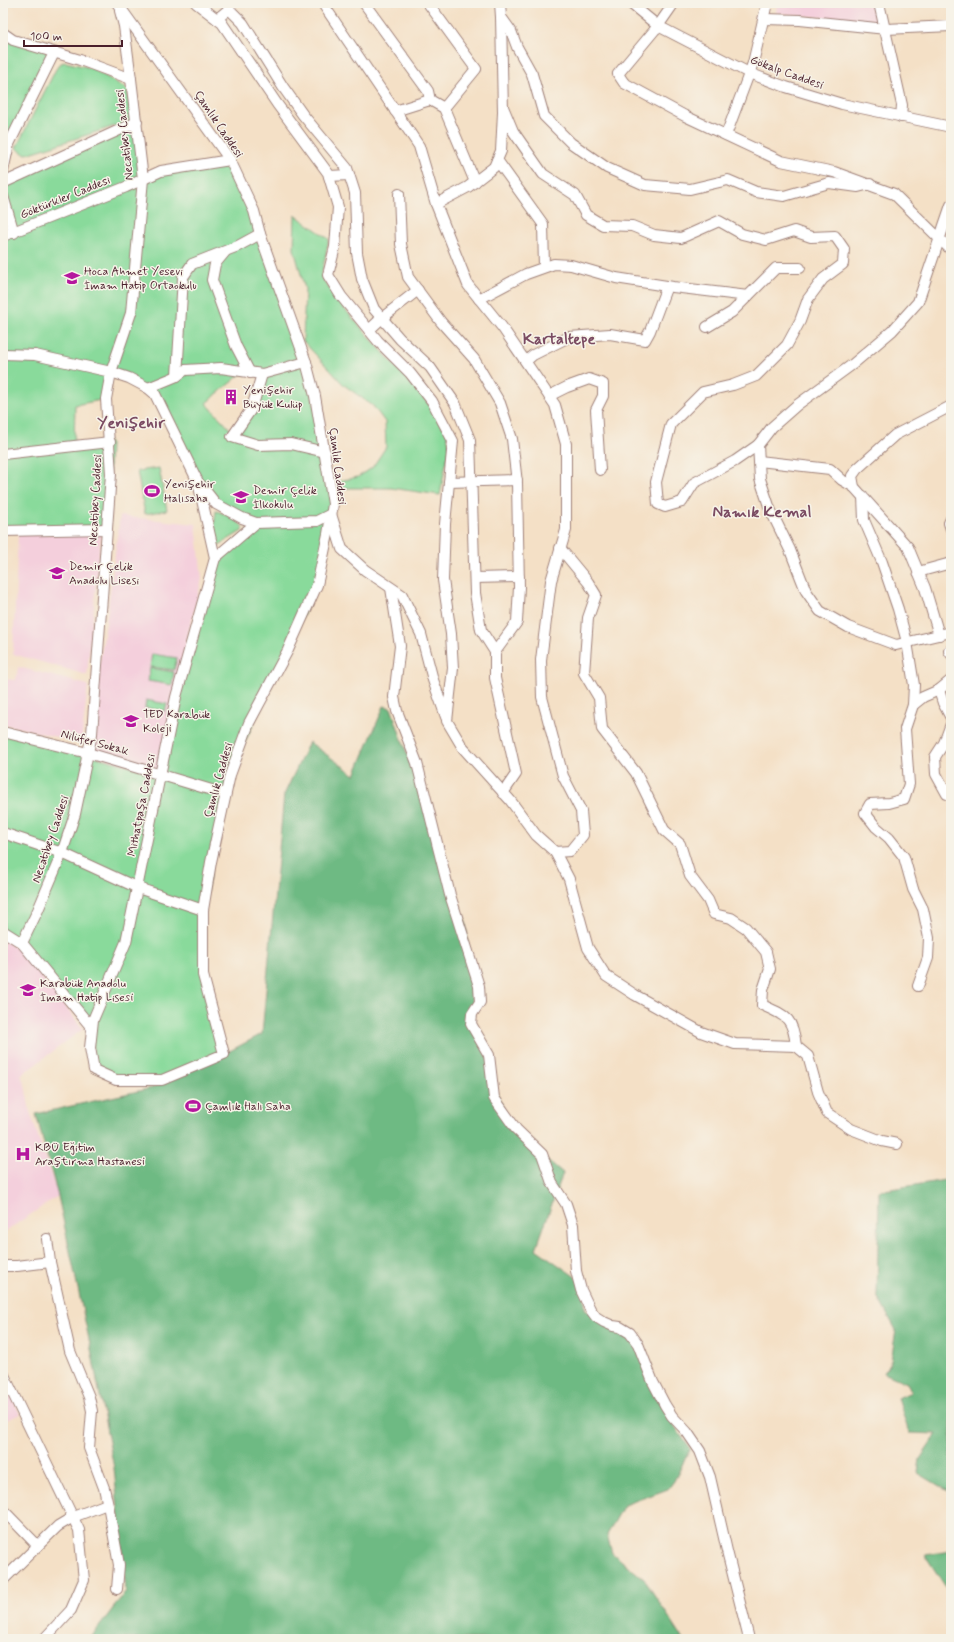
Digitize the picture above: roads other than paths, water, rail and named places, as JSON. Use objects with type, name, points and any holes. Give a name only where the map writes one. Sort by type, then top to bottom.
[{"type":"street","name":"Necatibey Caddesi","points":[[22,943],[41,904],[62,854],[75,814],[92,734],[112,474],[106,399],[111,372],[131,313],[143,179],[124,26],[118,3]]},
{"type":"street","name":"Çamlık Caddesi","points":[[118,3],[230,160],[254,211],[260,234],[306,362],[315,396],[333,504],[317,585],[288,650],[249,723],[226,794],[203,910],[202,975],[224,1054]]},
{"type":"street","points":[[196,3],[222,23],[277,104],[328,173],[338,207],[336,247],[328,275],[341,296],[369,330],[410,373],[432,401],[454,441],[445,524],[443,580],[451,634],[453,668],[447,721]]},
{"type":"street","points":[[324,3],[325,7],[419,146],[436,204],[468,285],[502,327],[555,405],[566,444],[566,530],[550,589],[541,660],[542,697],[563,776],[581,811],[583,835],[570,851],[555,852]]},
{"type":"street","points":[[364,3],[428,92],[430,100],[444,108],[474,182]]},
{"type":"street","points":[[428,3],[476,70],[444,108]]},
{"type":"street","points":[[436,204],[474,182],[494,167],[501,151],[503,106],[502,17],[500,3]]},
{"type":"street","name":"Gökalp Caddesi","points":[[630,3],[658,26],[749,73],[786,87],[842,104],[951,127]]},
{"type":"street","points":[[674,3],[658,26],[618,74],[624,83],[685,116],[781,161],[834,172],[894,194],[939,240],[951,250]]},
{"type":"street","points":[[726,135],[749,73],[767,3]]},
{"type":"street","points":[[879,3],[902,105],[901,117]]},
{"type":"street","points":[[217,19],[229,9],[243,23],[283,87],[303,115],[347,168],[355,193],[357,253],[362,279],[374,309],[400,339],[430,367],[455,403],[470,440],[475,593],[481,630],[495,652],[495,678],[516,774],[503,793]]},
{"type":"street","points":[[502,17],[511,31],[517,47],[532,74],[544,116],[571,143],[607,168],[645,185],[690,189],[728,180],[756,192],[784,196],[829,183],[858,187],[870,184]]},
{"type":"street","points":[[764,19],[800,20],[886,29],[951,26]]},
{"type":"street","points":[[3,33],[13,40],[80,60],[131,79]]},
{"type":"street","points":[[3,171],[6,145],[54,53]]},
{"type":"street","points":[[395,111],[430,100]]},
{"type":"street","points":[[503,106],[514,130],[543,174],[575,195],[586,215],[603,225],[632,226],[654,235],[681,238],[719,221],[742,234],[766,240],[794,231],[811,237],[835,236],[844,249],[843,264],[823,279],[808,299],[800,321],[787,345],[756,376],[733,385],[703,392],[671,424],[656,482],[658,504],[665,507],[682,502],[694,483],[735,461],[758,445],[772,427],[797,405],[853,364],[892,330],[918,302],[951,205]]},
{"type":"street","points":[[3,183],[137,122]]},
{"type":"street","name":"Göktürkler Caddesi","points":[[3,236],[161,171],[230,160]]},
{"type":"street","points":[[497,160],[543,224],[544,268]]},
{"type":"street","points":[[329,176],[349,175]]},
{"type":"street","points":[[399,194],[401,244],[408,277],[441,322],[474,359],[500,403],[512,439],[517,480],[519,577],[516,622],[495,652]]},
{"type":"street","points":[[3,196],[14,232]]},
{"type":"street","points":[[250,373],[236,346],[212,280],[215,264],[225,253],[260,234]]},
{"type":"street","points":[[177,376],[183,277],[192,264],[238,246]]},
{"type":"street","points":[[479,299],[526,274],[554,264],[571,265],[616,278],[748,296]]},
{"type":"street","points":[[707,327],[732,312],[776,268],[800,268]]},
{"type":"street","points":[[526,361],[533,355],[569,337],[610,334],[645,340],[667,286]]},
{"type":"street","points":[[369,330],[418,290]]},
{"type":"street","name":"Mithatpaşa Caddesi","points":[[3,354],[35,355],[111,372],[129,378],[148,388],[155,394],[198,482],[214,558],[176,697],[126,942],[93,1020],[90,1048],[94,1070],[116,1080],[162,1080],[224,1054]]},
{"type":"street","points":[[148,388],[177,376],[185,370],[221,368],[262,374],[306,362]]},
{"type":"street","points":[[262,374],[252,408],[232,437],[258,445],[290,444],[324,452]]},
{"type":"street","points":[[549,396],[567,387],[589,379],[603,384],[603,396],[596,410],[600,470]]},
{"type":"street","points":[[854,487],[852,476],[857,469],[895,435],[951,406]]},
{"type":"street","points":[[3,454],[110,442]]},
{"type":"street","points":[[758,445],[760,478],[770,509],[790,550],[806,591],[820,611],[848,627],[896,645],[951,632]]},
{"type":"street","points":[[759,461],[830,469],[842,480],[854,487],[908,547],[939,635]]},
{"type":"street","points":[[449,482],[472,480],[517,480]]},
{"type":"street","points":[[198,482],[216,504],[242,518],[256,523],[317,521],[331,514],[342,549],[365,570],[402,595],[421,634],[433,680],[447,721],[463,748],[503,793],[536,835],[555,852],[569,879],[588,948],[606,976],[635,995],[701,1032],[735,1044],[796,1046],[808,1056],[818,1092],[828,1113],[850,1129],[882,1141],[898,1144]]},
{"type":"street","points":[[863,496],[864,520],[898,610],[907,642],[914,685],[912,705],[905,729],[909,784],[904,799],[889,803],[870,804],[865,813],[876,827],[889,838],[904,857],[913,889],[923,909],[929,945],[928,958],[918,986]]},
{"type":"street","points":[[951,519],[949,523],[951,529]]},
{"type":"street","points":[[214,558],[256,523]]},
{"type":"street","points":[[3,530],[107,529]]},
{"type":"street","points":[[560,548],[588,582],[596,595],[588,618],[584,673],[599,698],[602,729],[636,773],[664,830],[680,844],[690,876],[708,900],[714,914],[731,918],[746,928],[766,952],[770,969],[763,990],[762,1005],[783,1014],[794,1029],[796,1046]]},
{"type":"street","points":[[918,572],[951,563]]},
{"type":"street","points":[[475,578],[519,577]]},
{"type":"street","points":[[391,588],[400,646],[394,697],[397,711],[417,763],[450,895],[479,986],[480,1002],[472,1014],[471,1024],[489,1054],[494,1098],[516,1129],[542,1154],[552,1183],[566,1204],[573,1224],[576,1271],[581,1290],[590,1309],[596,1317],[604,1322],[620,1327],[630,1333],[638,1344],[653,1382],[665,1405],[672,1416],[687,1432],[700,1450],[710,1477],[749,1639]]},
{"type":"street","points":[[912,705],[923,697],[939,690],[951,680]]},
{"type":"street","points":[[939,690],[943,703],[951,718]]},
{"type":"street","points":[[951,724],[944,743],[935,758],[936,774],[947,794],[951,795]]},
{"type":"street","name":"Nilüfer Sokak","points":[[3,732],[88,753],[226,794]]},
{"type":"street","points":[[3,832],[62,854],[138,888],[203,910]]},
{"type":"street","points":[[3,931],[22,943],[92,1028]]},
{"type":"street","points":[[47,1239],[50,1262],[70,1351],[89,1397],[92,1411],[89,1448],[104,1488],[109,1510],[119,1565],[117,1589]]},
{"type":"street","points":[[3,1266],[50,1262]]},
{"type":"street","points":[[3,1373],[79,1530],[84,1580],[70,1610],[44,1639]]},
{"type":"street","points":[[3,1580],[58,1526],[73,1517],[107,1504]]},
{"type":"street","points":[[3,1510],[38,1546]]},
{"type":"place","name":"Hoca Ahmet Yesevi İmam Hatip Ortaokulu","points":[[72,278]]},
{"type":"place","name":"Yenişehir Büyük Kulüp","points":[[231,397]]},
{"type":"place","name":"Yenişehir Halısaha","points":[[152,491]]},
{"type":"place","name":"Demir Çelik İlkokulu","points":[[241,497]]},
{"type":"place","name":"Demir Çelik Anadolu Lisesi","points":[[57,573]]},
{"type":"place","name":"TED Karabük Koleji","points":[[131,721]]},
{"type":"place","name":"Karabük Anadolu İmam Hatip Lisesi","points":[[28,990]]},
{"type":"place","name":"Çamlık Halı Saha","points":[[193,1106]]},
{"type":"place","name":"KBÜ Eğitim Araştırma Hastanesi","points":[[23,1154]]},
{"type":"district","name":"Kartaltepe","points":[[559,338]]},
{"type":"district","name":"Yenişehir","points":[[131,422]]},
{"type":"district","name":"Namık Kemal","points":[[762,511]]}]
